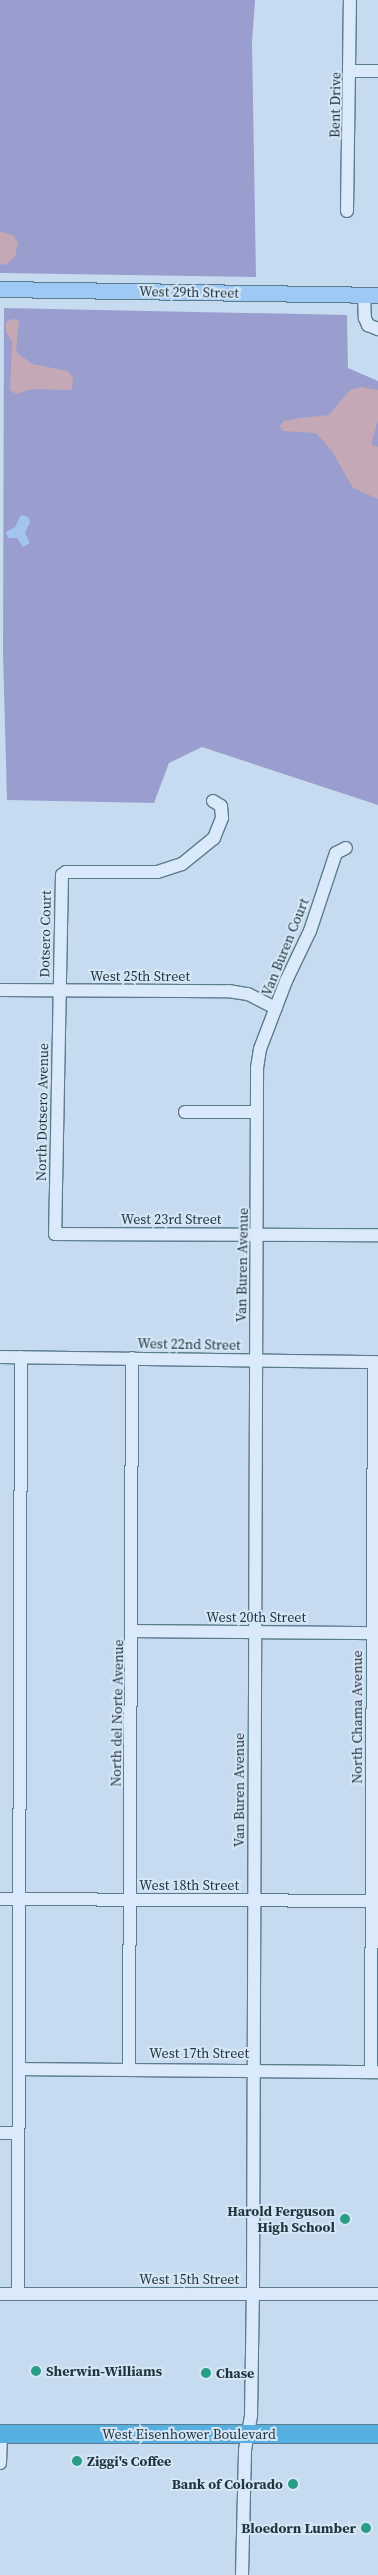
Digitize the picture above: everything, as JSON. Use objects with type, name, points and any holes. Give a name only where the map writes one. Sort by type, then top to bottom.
[{"type":"highway","name":"West Eisenhower Boulevard","points":[[0,2434],[378,2434]]},
{"type":"main road","name":"West 29th Street","points":[[0,289],[371,295]]},
{"type":"street","name":"Bent Drive","points":[[347,211],[351,71],[350,0]]},
{"type":"street","points":[[351,71],[378,71]]},
{"type":"street","points":[[371,295],[365,318],[368,325],[378,329]]},
{"type":"street","name":"Dotsero Court","points":[[59,990],[63,873],[149,872],[182,864],[214,838],[222,818],[221,806],[213,801]]},
{"type":"street","name":"Van Buren Court","points":[[276,1008],[310,931],[336,853],[346,848]]},
{"type":"street","name":"West 25th Street","points":[[0,990],[239,991],[276,1008]]},
{"type":"street","name":"North Dotsero Avenue","points":[[55,1234],[59,990]]},
{"type":"street","name":"Van Buren Avenue","points":[[242,2575],[245,2450],[250,2434],[253,2294],[255,1360],[258,1235],[258,1057],[276,1008]]},
{"type":"street","points":[[185,1112],[257,1112]]},
{"type":"street","name":"West 23rd Street","points":[[55,1234],[378,1235]]},
{"type":"street","name":"West 22nd Street","points":[[0,1357],[376,1362]]},
{"type":"street","points":[[18,2294],[21,1357]]},
{"type":"street","name":"North del Norte Avenue","points":[[129,2068],[133,1631],[132,1358]]},
{"type":"street","name":"North Chama Avenue","points":[[374,2072],[376,1362]]},
{"type":"street","name":"West 20th Street","points":[[133,1631],[375,1632]]},
{"type":"street","name":"West 18th Street","points":[[0,1899],[375,1901]]},
{"type":"street","name":"West 17th Street","points":[[19,2069],[254,2068],[374,2072]]},
{"type":"street","points":[[0,2133],[18,2133]]},
{"type":"street","name":"West 15th Street","points":[[0,2294],[378,2294]]},
{"type":"street","points":[[0,2434],[0,2463]]},
{"type":"shaded area","points":[[0,0],[255,0],[252,43],[256,277],[0,273]]},
{"type":"shaded area","points":[[0,231],[14,236],[18,243],[15,257],[5,265],[0,264]]},
{"type":"shaded area","points":[[4,308],[347,315],[348,368],[378,381],[378,805],[202,747],[169,763],[154,803],[7,800],[3,654]]},
{"type":"shaded area","points":[[13,319],[19,320],[16,352],[32,364],[68,371],[73,378],[72,390],[32,389],[16,394],[10,390],[12,342],[6,332],[6,322]]},
{"type":"shaded area","points":[[361,387],[378,390],[378,420],[371,445],[378,447],[378,499],[353,488],[332,451],[316,433],[283,431],[279,426],[284,421],[329,415],[350,390]]},
{"type":"sand","points":[[21,515],[28,517],[30,522],[25,533],[30,543],[23,547],[17,538],[8,538],[6,532],[15,527]]},
{"type":"place","name":"Harold Ferguson High School","points":[[345,2219]]},
{"type":"place","name":"Sherwin-Williams","points":[[36,2371]]},
{"type":"place","name":"Chase","points":[[206,2373]]},
{"type":"place","name":"Ziggi's Coffee","points":[[77,2461]]},
{"type":"place","name":"Bank of Colorado","points":[[293,2484]]},
{"type":"place","name":"Bloedorn Lumber","points":[[366,2528]]}]
